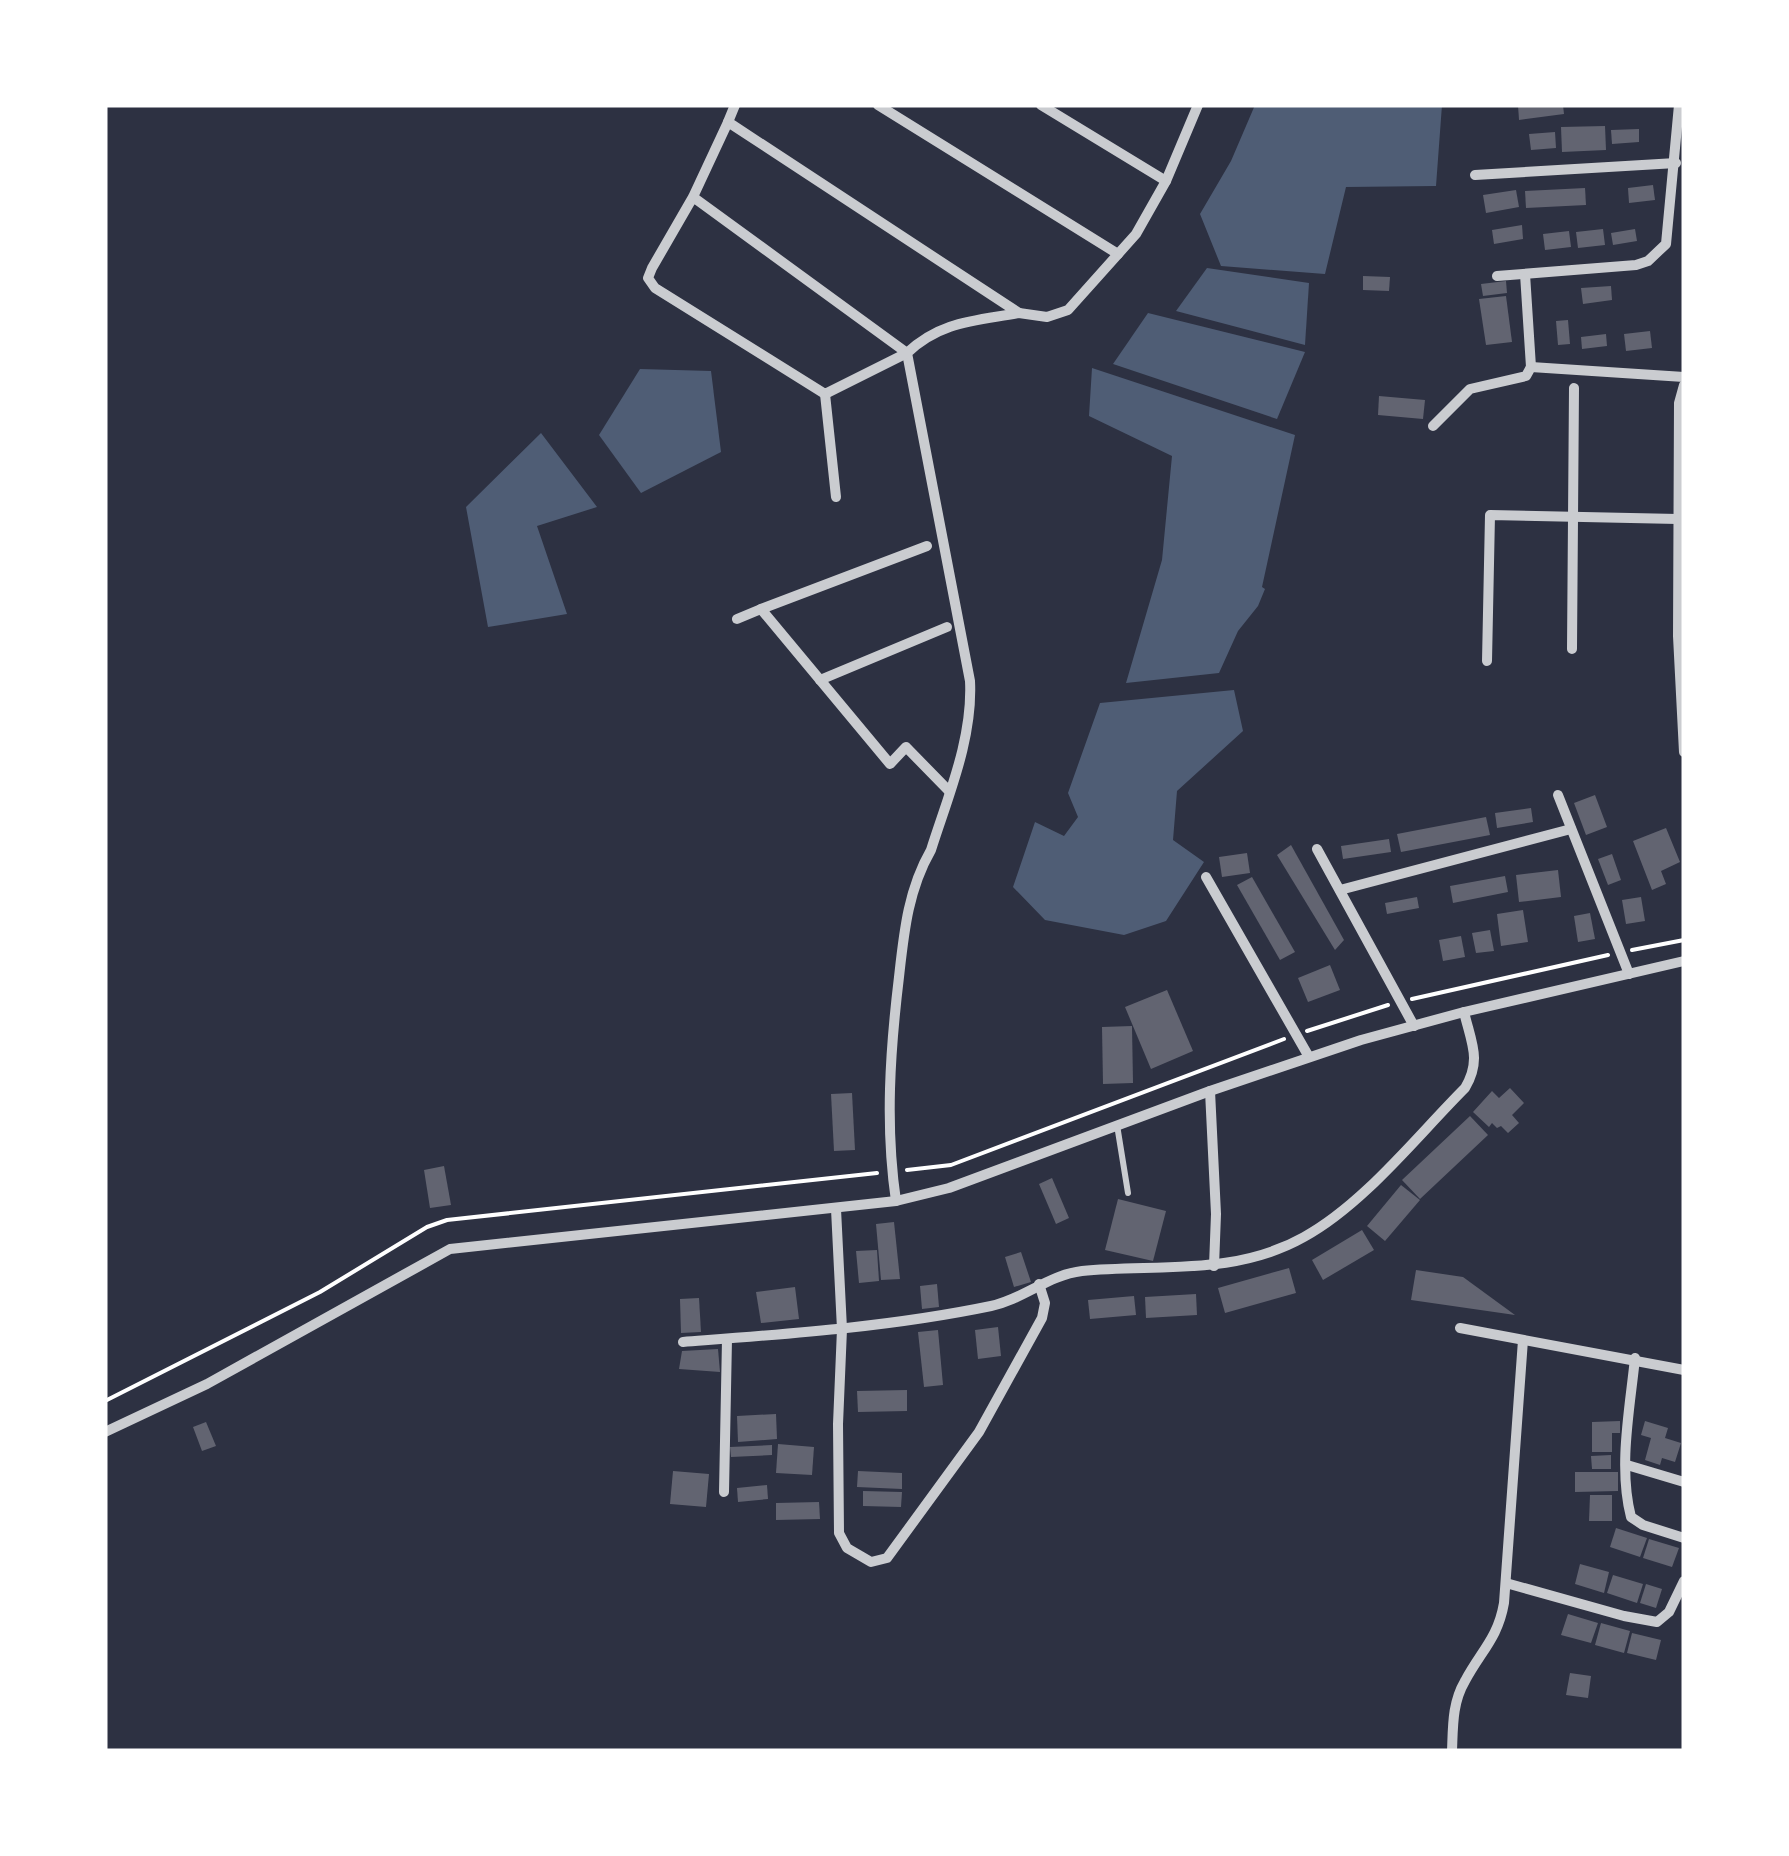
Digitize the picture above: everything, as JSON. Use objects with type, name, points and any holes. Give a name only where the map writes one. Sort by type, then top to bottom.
[{"type":"street","points":[[735,105],[693,197],[648,278],[655,288],[825,394]]},
{"type":"street","points":[[878,105],[1118,254]]},
{"type":"street","points":[[1041,105],[1166,182]]},
{"type":"street","points":[[825,394],[907,353],[925,336],[949,325],[1019,314],[1046,317],[1068,310],[1136,234],[1166,182],[1198,105]]},
{"type":"street","points":[[1497,276],[1648,261],[1666,244],[1679,105]]},
{"type":"street","points":[[728,122],[1019,314]]},
{"type":"street","points":[[1475,175],[1676,164]]},
{"type":"street","points":[[693,197],[907,353],[970,682],[970,718],[932,850],[922,866],[907,912],[890,1055],[896,1201]]},
{"type":"street","points":[[1434,426],[1470,389],[1515,380],[1526,376],[1532,367],[1525,274]]},
{"type":"street","points":[[1532,367],[1684,376]]},
{"type":"street","points":[[1684,385],[1678,402],[1684,752]]},
{"type":"street","points":[[1572,649],[1574,388]]},
{"type":"street","points":[[825,394],[836,497]]},
{"type":"street","points":[[1487,660],[1490,515],[1678,518]]},
{"type":"street","points":[[737,619],[927,546]]},
{"type":"street","points":[[760,609],[890,764],[906,747],[949,791]]},
{"type":"street","points":[[820,680],[946,627]]},
{"type":"street","points":[[1558,795],[1629,974]]},
{"type":"street","points":[[1340,890],[1571,829]]},
{"type":"street","points":[[1317,848],[1414,1026]]},
{"type":"street","points":[[1206,877],[1309,1057]]},
{"type":"street","points":[[105,1432],[207,1384],[450,1248],[896,1201],[949,1188],[1309,1057],[1464,1012],[1684,962]]},
{"type":"street","points":[[683,1342],[842,1329],[997,1305],[1054,1276],[1081,1271],[1214,1266],[1263,1256],[1306,1236],[1355,1200],[1465,1088],[1476,1059],[1464,1012]]},
{"type":"street","points":[[1210,1092],[1216,1214],[1214,1266]]},
{"type":"street","points":[[836,1210],[842,1329],[839,1533],[847,1548],[872,1562],[887,1558],[979,1432],[1042,1318],[1045,1303],[1039,1284]]},
{"type":"street","points":[[1460,1328],[1684,1370]]},
{"type":"street","points":[[724,1492],[727,1338]]},
{"type":"street","points":[[1452,1751],[1454,1712],[1463,1683],[1499,1629],[1506,1583],[1524,1340]]},
{"type":"street","points":[[1636,1358],[1626,1499],[1631,1517],[1643,1525],[1684,1538]]},
{"type":"street","points":[[1626,1464],[1684,1482]]},
{"type":"street","points":[[1506,1583],[1657,1622],[1669,1612],[1684,1581]]},
{"type":"lane","points":[[1117,1126],[1128,1193]]},
{"type":"water","points":[[1255,105],[1442,105],[1436,186],[1346,187],[1325,274],[1221,266],[1200,214],[1231,161]]},
{"type":"water","points":[[1207,268],[1309,283],[1305,345],[1176,311]]},
{"type":"water","points":[[1148,313],[1305,352],[1277,419],[1113,364]]},
{"type":"water","points":[[1092,368],[1295,435],[1262,587],[1265,589],[1258,606],[1238,631],[1219,673],[1126,683],[1162,560],[1172,456],[1089,416]]},
{"type":"water","points":[[640,369],[711,371],[721,452],[641,493],[599,435]]},
{"type":"water","points":[[541,433],[597,507],[537,526],[567,614],[488,627],[466,507]]},
{"type":"water","points":[[1234,690],[1243,731],[1177,791],[1173,840],[1204,862],[1166,921],[1124,935],[1045,920],[1013,887],[1035,822],[1064,836],[1078,817],[1068,793],[1100,703]]},
{"type":"building","points":[[1518,105],[1563,105],[1564,114],[1519,120]]},
{"type":"building","points":[[1605,126],[1606,150],[1562,152],[1561,127]]},
{"type":"building","points":[[1639,129],[1639,142],[1612,144],[1611,130]]},
{"type":"building","points":[[1555,132],[1556,148],[1531,150],[1529,134]]},
{"type":"building","points":[[1653,185],[1655,200],[1629,203],[1628,188]]},
{"type":"building","points":[[1585,188],[1586,205],[1526,208],[1525,191]]},
{"type":"building","points":[[1516,190],[1519,207],[1486,213],[1483,195]]},
{"type":"building","points":[[1522,225],[1523,239],[1494,244],[1492,230]]},
{"type":"building","points":[[1603,229],[1605,245],[1578,248],[1576,232]]},
{"type":"building","points":[[1635,229],[1637,241],[1613,245],[1611,233]]},
{"type":"building","points":[[1569,231],[1571,247],[1545,250],[1543,234]]},
{"type":"building","points":[[1363,276],[1390,277],[1389,291],[1363,290]]},
{"type":"building","points":[[1506,281],[1507,293],[1483,296],[1481,284]]},
{"type":"building","points":[[1611,286],[1612,300],[1583,304],[1581,288]]},
{"type":"building","points":[[1506,296],[1512,342],[1486,345],[1479,299]]},
{"type":"building","points":[[1568,320],[1570,344],[1558,345],[1556,321]]},
{"type":"building","points":[[1650,331],[1652,348],[1626,351],[1624,334]]},
{"type":"building","points":[[1606,334],[1607,346],[1582,349],[1581,337]]},
{"type":"building","points":[[1379,396],[1425,400],[1423,419],[1378,415]]},
{"type":"building","points":[[1595,795],[1607,827],[1586,835],[1574,803]]},
{"type":"building","points":[[1531,808],[1533,822],[1497,828],[1495,813]]},
{"type":"building","points":[[1486,817],[1490,835],[1401,852],[1397,834]]},
{"type":"building","points":[[1666,828],[1680,862],[1661,871],[1666,884],[1652,890],[1633,841]]},
{"type":"building","points":[[1389,839],[1391,852],[1343,859],[1341,846]]},
{"type":"building","points":[[1291,845],[1344,940],[1335,950],[1277,855]]},
{"type":"building","points":[[1247,853],[1250,873],[1222,877],[1219,857]]},
{"type":"building","points":[[1612,854],[1621,880],[1608,885],[1598,859]]},
{"type":"building","points":[[1558,870],[1561,897],[1519,902],[1516,875]]},
{"type":"building","points":[[1505,876],[1508,892],[1453,903],[1450,886]]},
{"type":"building","points":[[1252,877],[1295,952],[1280,960],[1237,885]]},
{"type":"building","points":[[1417,897],[1419,908],[1387,914],[1385,903]]},
{"type":"building","points":[[1641,897],[1645,921],[1626,924],[1622,900]]},
{"type":"building","points":[[1523,910],[1528,942],[1501,946],[1497,914]]},
{"type":"building","points":[[1590,913],[1595,939],[1578,942],[1574,916]]},
{"type":"building","points":[[1490,930],[1494,951],[1476,953],[1472,933]]},
{"type":"building","points":[[1461,936],[1465,957],[1443,961],[1439,940]]},
{"type":"building","points":[[1330,965],[1340,990],[1308,1002],[1298,978]]},
{"type":"building","points":[[1167,990],[1193,1051],[1151,1069],[1125,1007]]},
{"type":"building","points":[[1132,1026],[1133,1083],[1103,1084],[1102,1027]]},
{"type":"building","points":[[1510,1088],[1524,1103],[1512,1115],[1519,1123],[1508,1133],[1492,1123],[1489,1127],[1473,1112],[1492,1091],[1499,1098]]},
{"type":"building","points":[[852,1093],[855,1150],[834,1151],[831,1094]]},
{"type":"building","points":[[1470,1116],[1488,1135],[1420,1199],[1402,1180]]},
{"type":"building","points":[[444,1166],[451,1205],[430,1208],[424,1170]]},
{"type":"building","points":[[1052,1178],[1069,1218],[1056,1224],[1039,1184]]},
{"type":"building","points":[[1401,1185],[1420,1200],[1385,1241],[1367,1226]]},
{"type":"building","points":[[1118,1199],[1166,1211],[1153,1261],[1105,1250]]},
{"type":"building","points":[[894,1222],[900,1279],[881,1280],[876,1224]]},
{"type":"building","points":[[1362,1230],[1374,1250],[1323,1280],[1312,1260]]},
{"type":"building","points":[[877,1250],[879,1281],[859,1283],[856,1251]]},
{"type":"building","points":[[1021,1252],[1031,1282],[1014,1287],[1005,1257]]},
{"type":"building","points":[[1289,1268],[1296,1293],[1225,1313],[1218,1288]]},
{"type":"building","points":[[1416,1270],[1463,1277],[1515,1315],[1411,1300]]},
{"type":"building","points":[[937,1284],[939,1307],[922,1309],[920,1286]]},
{"type":"building","points":[[795,1287],[799,1319],[761,1323],[756,1292]]},
{"type":"building","points":[[1196,1294],[1197,1315],[1146,1318],[1145,1297]]},
{"type":"building","points":[[1134,1296],[1136,1315],[1090,1319],[1088,1300]]},
{"type":"building","points":[[699,1298],[701,1332],[681,1333],[680,1299]]},
{"type":"building","points":[[998,1327],[1001,1356],[978,1359],[975,1330]]},
{"type":"building","points":[[938,1330],[943,1385],[924,1387],[918,1332]]},
{"type":"building","points":[[718,1349],[720,1372],[679,1369],[682,1351]]},
{"type":"building","points":[[907,1390],[907,1411],[858,1412],[857,1391]]},
{"type":"building","points":[[776,1414],[777,1439],[738,1442],[737,1416]]},
{"type":"building","points":[[1620,1421],[1620,1433],[1612,1433],[1612,1452],[1592,1452],[1592,1422]]},
{"type":"building","points":[[1645,1421],[1668,1428],[1665,1438],[1681,1443],[1675,1462],[1662,1458],[1660,1465],[1645,1460],[1651,1438],[1641,1435]]},
{"type":"building","points":[[206,1422],[216,1446],[202,1451],[193,1427]]},
{"type":"building","points":[[778,1444],[814,1447],[812,1475],[776,1473]]},
{"type":"building","points":[[772,1445],[772,1455],[731,1457],[730,1447]]},
{"type":"building","points":[[1611,1455],[1611,1469],[1592,1469],[1591,1456]]},
{"type":"building","points":[[673,1471],[709,1474],[706,1507],[670,1504]]},
{"type":"building","points":[[858,1471],[902,1473],[902,1489],[857,1487]]},
{"type":"building","points":[[1575,1472],[1618,1472],[1618,1491],[1575,1492]]},
{"type":"building","points":[[767,1485],[768,1499],[738,1502],[737,1488]]},
{"type":"building","points":[[863,1491],[902,1492],[901,1507],[863,1506]]},
{"type":"building","points":[[1590,1495],[1612,1495],[1612,1521],[1589,1521]]},
{"type":"building","points":[[819,1502],[820,1519],[776,1520],[776,1503]]},
{"type":"building","points":[[1616,1528],[1647,1538],[1640,1557],[1610,1547]]},
{"type":"building","points":[[1649,1539],[1679,1548],[1672,1567],[1643,1558]]},
{"type":"building","points":[[1580,1564],[1609,1572],[1604,1593],[1575,1584]]},
{"type":"building","points":[[1613,1575],[1643,1584],[1637,1603],[1607,1593]]},
{"type":"building","points":[[1646,1584],[1662,1589],[1656,1608],[1640,1603]]},
{"type":"building","points":[[1568,1614],[1598,1623],[1591,1643],[1561,1635]]},
{"type":"building","points":[[1601,1623],[1630,1631],[1624,1653],[1595,1645]]},
{"type":"building","points":[[1632,1633],[1661,1640],[1656,1660],[1627,1653]]},
{"type":"building","points":[[1570,1673],[1591,1676],[1588,1698],[1566,1695]]}]
